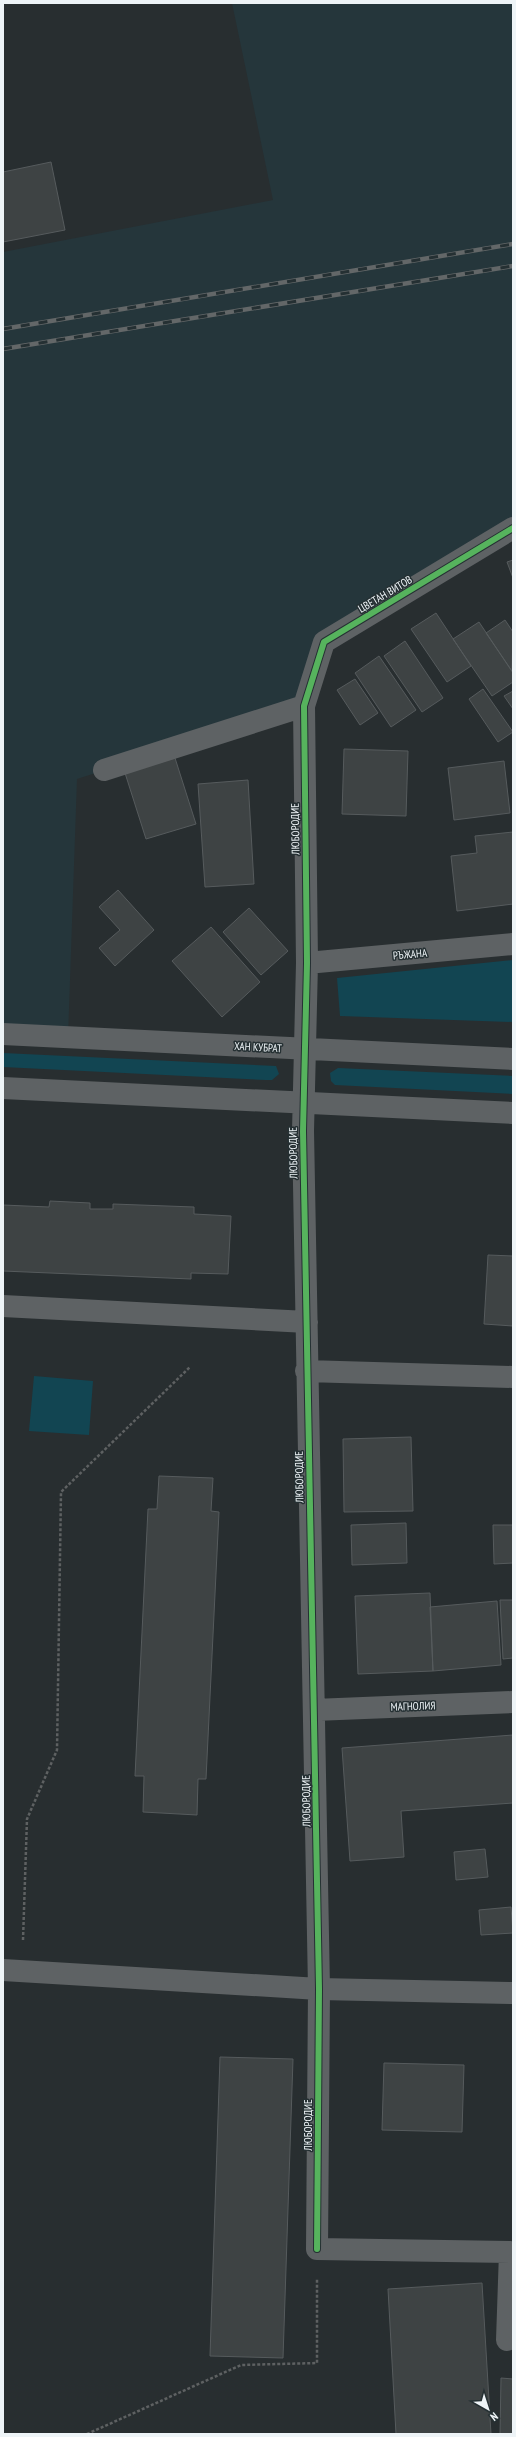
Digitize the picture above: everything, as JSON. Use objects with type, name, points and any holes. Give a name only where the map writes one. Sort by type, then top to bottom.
[{"type":"street","name":"ЦВЕТАН ВИТОВ","points":[[304,706],[324,642],[513,528]]},
{"type":"street","points":[[104,770],[304,706]]},
{"type":"street","name":"ЛЮБОРОДИЕ","points":[[304,706],[307,963],[306,1049],[303,1103],[307,1322],[306,1371],[320,1989],[317,2248]]},
{"type":"street","name":"РЪЖАНА","points":[[307,963],[513,944]]},
{"type":"street","name":"ХАН КУБРАТ","points":[[3,1034],[513,1059]]},
{"type":"street","points":[[3,1088],[513,1113]]},
{"type":"street","points":[[3,1306],[307,1322]]},
{"type":"street","points":[[306,1371],[513,1377]]},
{"type":"street","name":"МАГНОЛИЯ","points":[[314,1710],[513,1702]]},
{"type":"street","points":[[3,1970],[320,1989],[513,1993]]},
{"type":"street","points":[[317,2248],[510,2252],[507,2340]]},
{"type":"path","points":[[23,1944],[27,1819],[57,1750],[61,1492],[190,1367]]},
{"type":"path","points":[[87,2434],[241,2365],[317,2363],[317,2248]]},
{"type":"shaded area","points":[[232,3],[513,3],[513,528],[324,642],[304,706],[77,779],[68,1038],[3,1034],[3,252],[273,200]]},
{"type":"shaded area","points":[[513,960],[513,1022],[340,1016],[337,978]]},
{"type":"shaded area","points":[[3,1053],[276,1066],[279,1074],[272,1080],[266,1080],[3,1067]]},
{"type":"shaded area","points":[[338,1068],[513,1076],[513,1094],[335,1085],[331,1081],[330,1073]]},
{"type":"shaded area","points":[[34,1376],[93,1381],[89,1435],[29,1431]]},
{"type":"building","points":[[51,162],[65,230],[3,242],[3,172]]},
{"type":"building","points":[[513,560],[513,578],[507,562]]},
{"type":"building","points":[[436,613],[471,666],[447,682],[411,629]]},
{"type":"building","points":[[505,620],[513,632],[512,671],[486,633]]},
{"type":"building","points":[[479,622],[513,673],[513,682],[492,696],[453,639]]},
{"type":"building","points":[[405,641],[443,698],[422,712],[384,656]]},
{"type":"building","points":[[379,656],[416,710],[391,727],[355,673]]},
{"type":"building","points":[[355,679],[378,713],[360,725],[337,690]]},
{"type":"building","points":[[483,689],[513,732],[498,742],[469,699]]},
{"type":"building","points":[[513,691],[513,709],[504,696]]},
{"type":"building","points":[[344,749],[408,751],[406,816],[342,814]]},
{"type":"building","points":[[175,758],[196,824],[146,839],[125,773]]},
{"type":"building","points":[[504,761],[510,813],[454,820],[448,768]]},
{"type":"building","points":[[248,780],[254,884],[205,887],[198,784]]},
{"type":"building","points":[[513,832],[513,904],[457,911],[451,856],[477,853],[475,836]]},
{"type":"building","points":[[118,890],[154,930],[115,966],[99,948],[120,930],[99,907]]},
{"type":"building","points":[[249,908],[288,951],[261,975],[223,932]]},
{"type":"building","points":[[211,927],[260,982],[222,1017],[172,961]]},
{"type":"building","points":[[50,1201],[90,1203],[90,1209],[113,1209],[113,1204],[194,1207],[194,1214],[231,1216],[228,1274],[191,1273],[191,1279],[3,1271],[3,1205],[49,1207]]},
{"type":"building","points":[[488,1255],[513,1256],[513,1326],[484,1324]]},
{"type":"building","points":[[411,1437],[413,1511],[344,1512],[343,1439]]},
{"type":"building","points":[[159,1476],[213,1478],[211,1511],[219,1512],[206,1779],[198,1779],[197,1815],[143,1812],[144,1776],[135,1776],[148,1509],[157,1509]]},
{"type":"building","points":[[406,1523],[407,1563],[352,1565],[351,1525]]},
{"type":"building","points":[[493,1525],[513,1525],[513,1563],[494,1564]]},
{"type":"building","points":[[430,1593],[433,1671],[358,1674],[355,1596]]},
{"type":"building","points":[[500,1600],[513,1600],[513,1658],[503,1659]]},
{"type":"building","points":[[497,1601],[501,1665],[433,1671],[430,1607]]},
{"type":"building","points":[[513,1735],[513,1803],[401,1811],[404,1857],[350,1861],[342,1748]]},
{"type":"building","points":[[485,1849],[488,1877],[456,1880],[454,1852]]},
{"type":"building","points":[[511,1907],[513,1933],[481,1935],[479,1910]]},
{"type":"building","points":[[220,2057],[293,2059],[283,2358],[210,2356]]},
{"type":"building","points":[[384,2063],[464,2065],[462,2132],[382,2130]]},
{"type":"building","points":[[482,2283],[491,2434],[396,2434],[388,2289]]},
{"type":"building","points":[[501,2378],[513,2379],[513,2434],[500,2434]]},
{"type":"railway","points":[[3,329],[513,244]]},
{"type":"railway","points":[[3,349],[513,266]]},
{"type":"cycle path","points":[[317,2249],[319,1989],[303,1131],[307,963],[304,706],[324,642],[513,528]]}]
